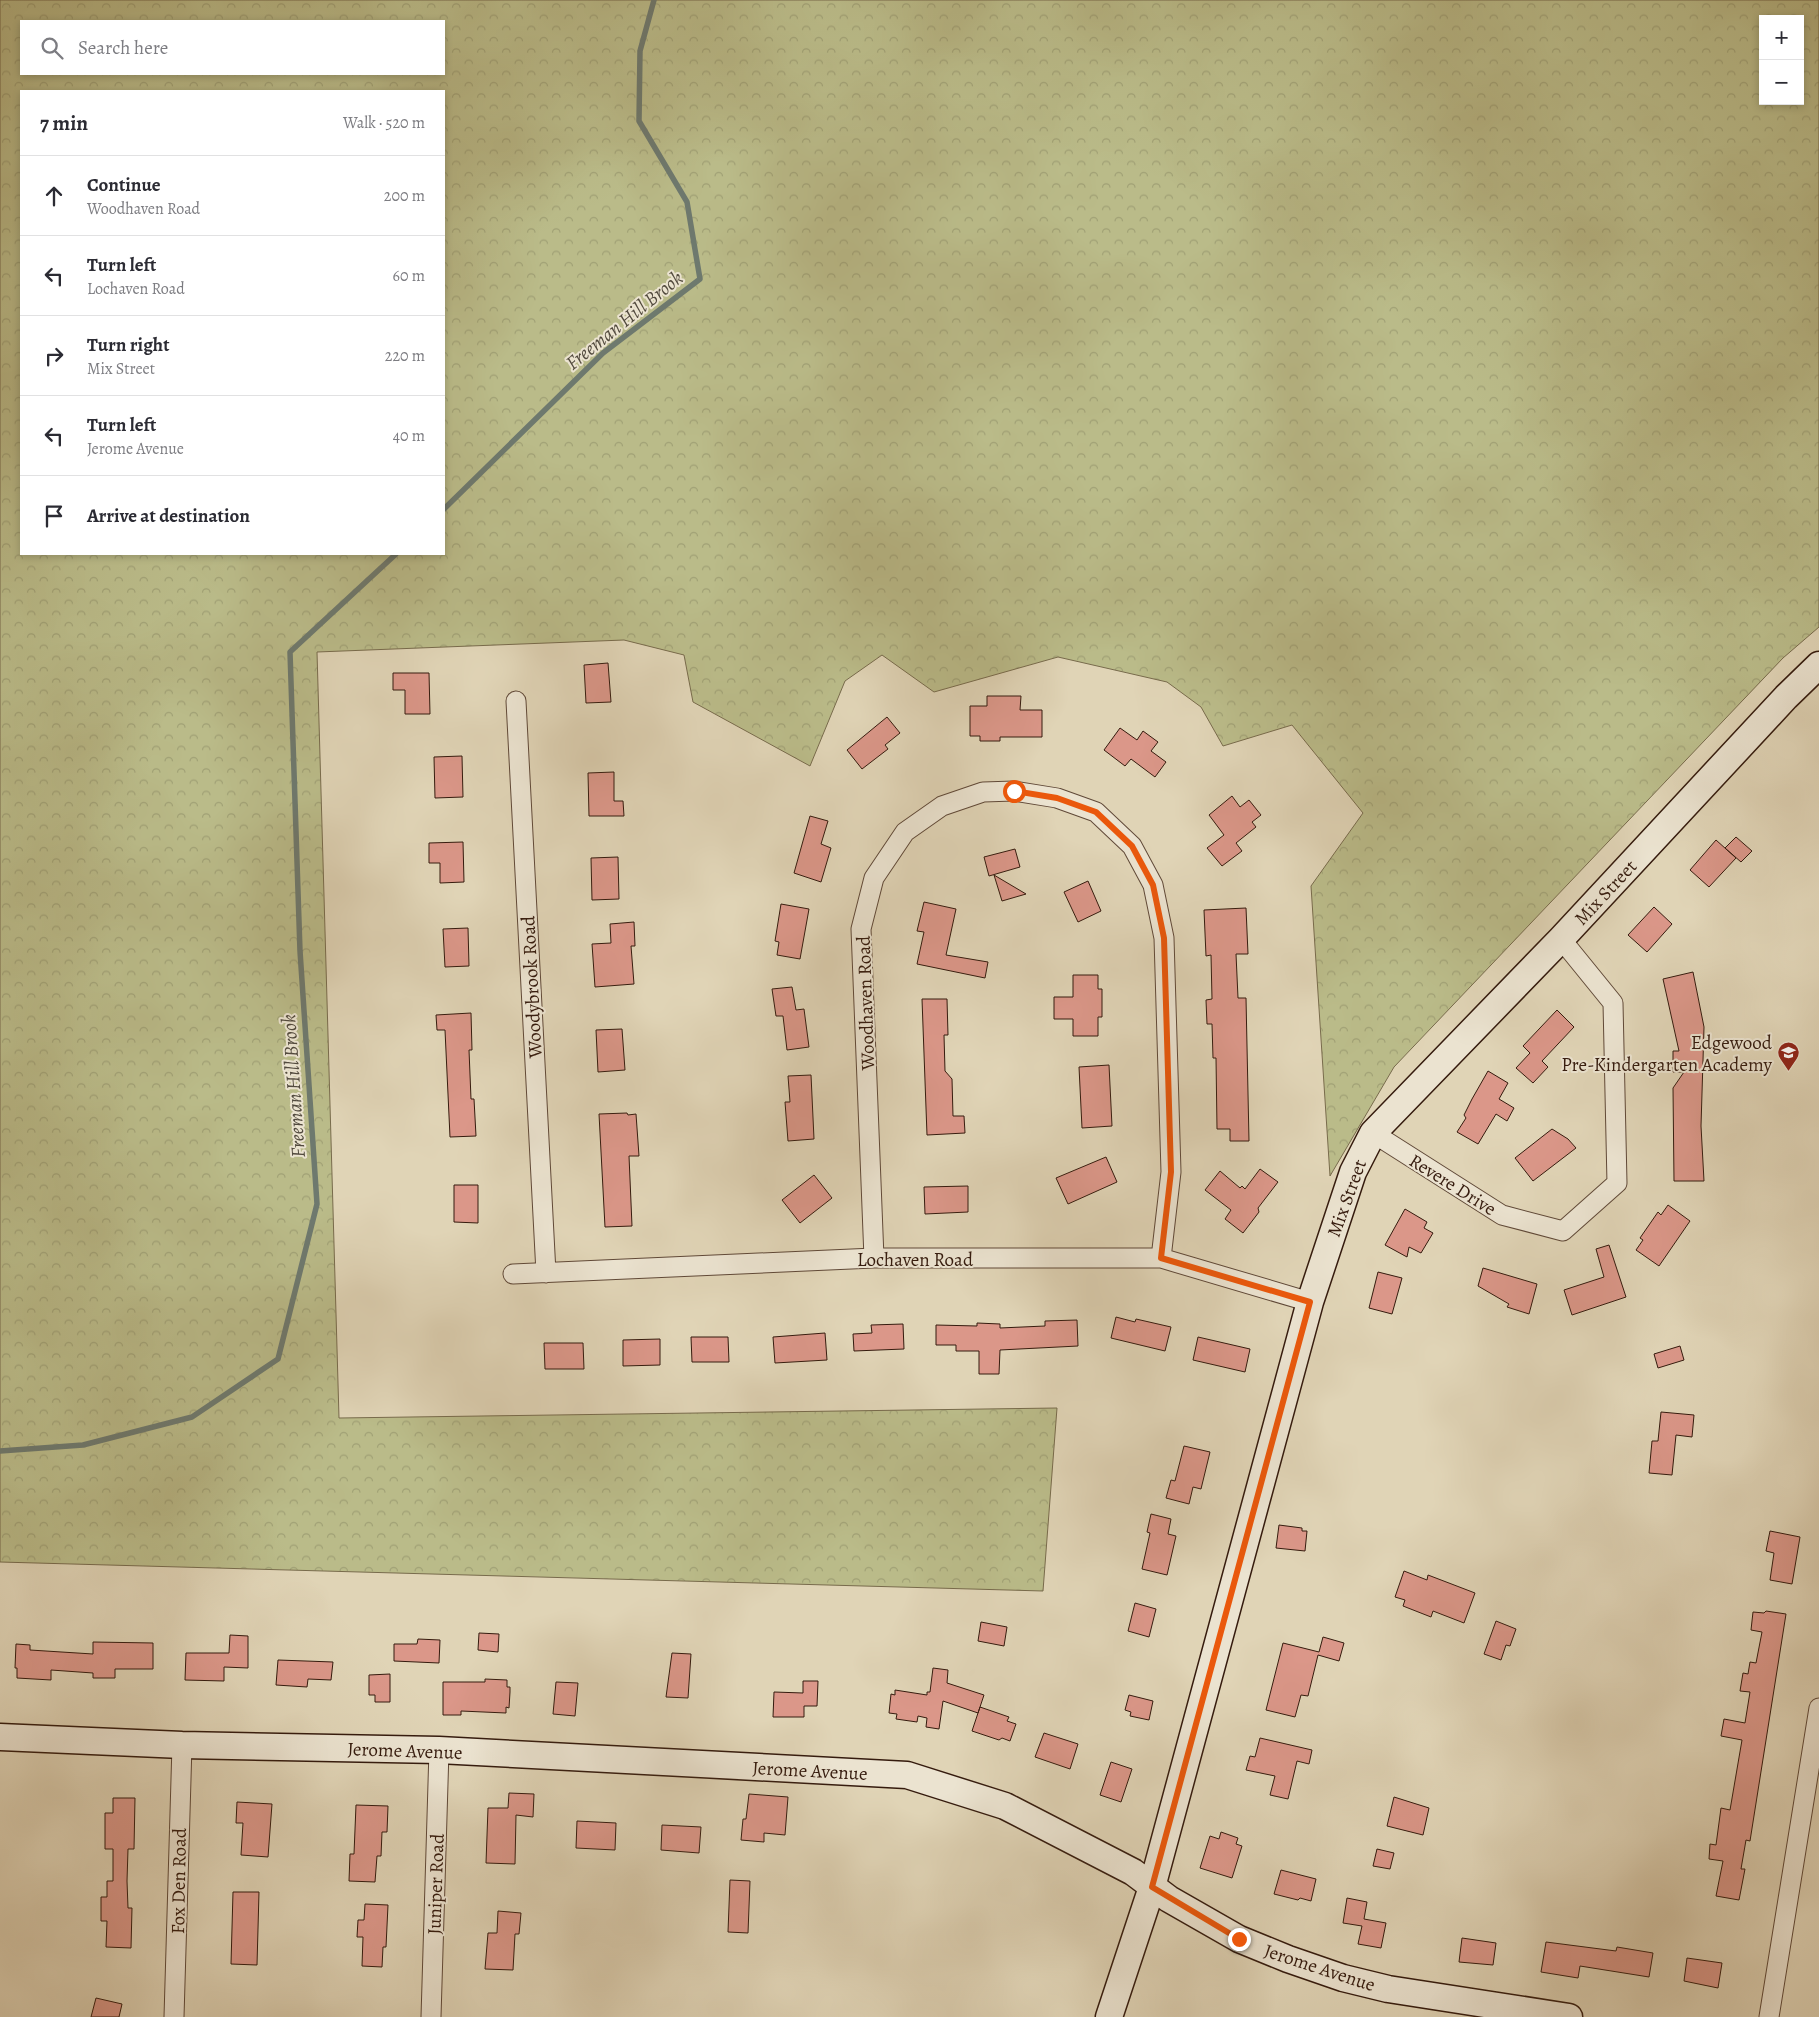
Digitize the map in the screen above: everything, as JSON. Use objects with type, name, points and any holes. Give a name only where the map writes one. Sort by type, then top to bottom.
[{"type":"main road","name":"Mix Street","points":[[1109,2017],[1152,1887],[1310,1302],[1353,1172],[1373,1133],[1561,939],[1786,697],[1819,665]]},
{"type":"main road","name":"Jerome Avenue","points":[[0,1737],[182,1745],[439,1750],[907,1776],[1005,1806],[1133,1872],[1152,1887],[1239,1939],[1343,1978],[1388,1989],[1569,2017]]},
{"type":"street","name":"Woodybrook Road","points":[[516,701],[546,1273]]},
{"type":"street","name":"Woodhaven Road","points":[[874,1258],[861,928],[874,878],[905,832],[942,806],[983,792],[1014,791],[1057,798],[1096,812],[1132,846],[1153,885],[1164,938],[1171,1172],[1161,1258]]},
{"type":"street","name":"Revere Drive","points":[[1373,1133],[1502,1215],[1563,1230],[1617,1183],[1613,1003],[1561,939]]},
{"type":"street","name":"Lochaven Road","points":[[513,1274],[874,1258],[1161,1258],[1310,1302]]},
{"type":"street","points":[[1768,2017],[1819,1708]]},
{"type":"street","name":"Fox Den Road","points":[[174,2017],[182,1745]]},
{"type":"street","name":"Juniper Road","points":[[431,2017],[439,1750]]},
{"type":"green space","points":[[0,0],[1819,0],[1819,627],[1783,658],[1394,1067],[1330,1176],[1311,886],[1363,813],[1292,725],[1223,746],[1201,707],[1167,682],[1058,657],[934,692],[882,655],[845,681],[810,766],[693,702],[684,655],[624,640],[317,652],[339,1418],[1057,1408],[1043,1591],[0,1562]]},
{"type":"building","points":[[608,663],[611,702],[586,703],[584,665]]},
{"type":"building","points":[[393,673],[429,673],[430,714],[405,714],[405,690],[393,690]]},
{"type":"building","points":[[987,696],[1021,696],[1020,710],[1042,710],[1042,737],[1000,737],[1000,741],[980,741],[980,736],[970,736],[970,706],[987,706]]},
{"type":"building","points":[[887,717],[900,733],[885,745],[888,749],[862,769],[847,750]]},
{"type":"building","points":[[1120,728],[1137,740],[1143,731],[1158,742],[1151,751],[1166,762],[1155,777],[1131,759],[1125,766],[1104,750]]},
{"type":"building","points":[[462,756],[463,797],[435,798],[434,757]]},
{"type":"building","points":[[614,772],[614,801],[623,801],[624,816],[589,816],[588,773]]},
{"type":"building","points":[[1232,796],[1240,807],[1249,800],[1261,815],[1252,822],[1256,827],[1236,843],[1242,851],[1222,866],[1207,848],[1224,835],[1209,815]]},
{"type":"building","points":[[810,816],[828,821],[821,844],[831,848],[821,882],[794,873]]},
{"type":"building","points":[[1736,837],[1752,851],[1741,862],[1725,848]]},
{"type":"building","points":[[1716,840],[1736,858],[1709,887],[1690,870]]},
{"type":"building","points":[[463,842],[464,882],[440,883],[440,863],[429,863],[429,843]]},
{"type":"building","points":[[1015,849],[1020,867],[989,876],[984,857]]},
{"type":"building","points":[[618,857],[619,899],[592,900],[591,858]]},
{"type":"building","points":[[994,875],[1026,894],[1002,901]]},
{"type":"building","points":[[1088,881],[1101,911],[1078,922],[1064,892]]},
{"type":"building","points":[[924,902],[956,909],[946,955],[988,962],[985,978],[917,964],[924,932],[917,931]]},
{"type":"building","points":[[781,904],[809,909],[800,959],[777,955],[779,942],[775,941]]},
{"type":"building","points":[[1654,907],[1672,924],[1647,952],[1628,935]]},
{"type":"building","points":[[1246,908],[1248,954],[1236,954],[1238,998],[1246,998],[1249,1141],[1230,1141],[1230,1129],[1217,1129],[1216,1058],[1213,1058],[1212,1024],[1207,1024],[1206,1000],[1212,999],[1211,955],[1206,956],[1204,910]]},
{"type":"building","points":[[634,922],[635,946],[631,946],[634,984],[595,987],[592,944],[611,943],[610,924]]},
{"type":"building","points":[[468,928],[469,966],[445,967],[443,929]]},
{"type":"building","points":[[1693,972],[1704,1027],[1701,1126],[1704,1181],[1674,1181],[1673,1088],[1684,1072],[1673,1072],[1673,1051],[1679,1051],[1663,979]]},
{"type":"building","points":[[1073,975],[1098,975],[1098,989],[1102,989],[1102,1017],[1098,1017],[1098,1036],[1073,1036],[1073,1019],[1054,1019],[1054,997],[1073,997]]},
{"type":"building","points":[[792,987],[796,1010],[804,1009],[809,1047],[787,1050],[783,1016],[776,1016],[772,989]]},
{"type":"building","points":[[922,999],[947,999],[948,1035],[944,1035],[945,1071],[952,1079],[953,1116],[964,1116],[965,1133],[927,1135]]},
{"type":"building","points":[[1557,1010],[1574,1027],[1542,1061],[1548,1067],[1533,1083],[1516,1068],[1530,1053],[1523,1046]]},
{"type":"building","points":[[471,1013],[472,1050],[469,1050],[471,1099],[474,1099],[476,1136],[450,1137],[445,1030],[437,1030],[436,1015]]},
{"type":"building","points":[[622,1029],[625,1070],[598,1072],[596,1030]]},
{"type":"building","points":[[1109,1065],[1112,1126],[1082,1128],[1079,1067]]},
{"type":"building","points":[[1488,1071],[1508,1083],[1499,1099],[1514,1108],[1507,1121],[1496,1114],[1478,1144],[1457,1132],[1466,1118],[1464,1115]]},
{"type":"building","points":[[811,1075],[814,1139],[788,1141],[785,1102],[790,1102],[788,1076]]},
{"type":"building","points":[[627,1113],[628,1115],[636,1114],[639,1156],[629,1156],[632,1226],[605,1227],[599,1114]]},
{"type":"building","points":[[1552,1129],[1568,1139],[1576,1148],[1533,1181],[1515,1158]]},
{"type":"building","points":[[1106,1157],[1117,1182],[1068,1204],[1056,1178]]},
{"type":"building","points":[[1260,1169],[1278,1182],[1258,1208],[1259,1212],[1243,1233],[1225,1219],[1231,1210],[1205,1190],[1220,1171],[1240,1188],[1242,1186],[1245,1189]]},
{"type":"building","points":[[814,1175],[832,1198],[800,1223],[782,1200]]},
{"type":"building","points":[[454,1185],[478,1185],[478,1223],[454,1222]]},
{"type":"building","points":[[968,1186],[968,1212],[925,1214],[924,1187]]},
{"type":"building","points":[[1668,1205],[1690,1221],[1659,1266],[1636,1250],[1643,1240],[1640,1238],[1658,1212],[1661,1215]]},
{"type":"building","points":[[1405,1209],[1427,1222],[1424,1228],[1433,1233],[1421,1253],[1409,1247],[1407,1257],[1385,1245]]},
{"type":"building","points":[[1609,1245],[1626,1297],[1572,1315],[1564,1290],[1604,1277],[1596,1249]]},
{"type":"building","points":[[1483,1268],[1537,1284],[1529,1314],[1507,1307],[1509,1304],[1478,1286]]},
{"type":"building","points":[[1378,1272],[1402,1278],[1392,1314],[1369,1308]]},
{"type":"building","points":[[1116,1317],[1135,1322],[1136,1319],[1171,1327],[1165,1351],[1111,1338]]},
{"type":"building","points":[[1077,1320],[1078,1346],[1000,1350],[999,1374],[979,1374],[979,1351],[956,1351],[956,1345],[936,1345],[936,1325],[977,1326],[977,1323],[1000,1324],[1000,1328],[1045,1326],[1045,1321]]},
{"type":"building","points":[[903,1324],[904,1349],[854,1351],[853,1334],[872,1333],[871,1325]]},
{"type":"building","points":[[825,1333],[827,1360],[775,1363],[773,1337]]},
{"type":"building","points":[[691,1337],[728,1337],[729,1362],[692,1362]]},
{"type":"building","points":[[1198,1337],[1250,1349],[1245,1372],[1193,1360]]},
{"type":"building","points":[[660,1339],[660,1365],[623,1366],[623,1340]]},
{"type":"building","points":[[544,1343],[583,1343],[584,1369],[545,1369]]},
{"type":"building","points":[[1680,1346],[1684,1360],[1658,1368],[1654,1354]]},
{"type":"building","points":[[1661,1412],[1694,1415],[1692,1437],[1676,1435],[1672,1475],[1649,1473],[1652,1441],[1658,1441]]},
{"type":"building","points":[[1184,1446],[1210,1452],[1201,1489],[1193,1487],[1189,1504],[1166,1498],[1171,1480],[1175,1481]]},
{"type":"building","points":[[1151,1514],[1171,1519],[1168,1534],[1176,1536],[1167,1575],[1142,1569],[1150,1533],[1147,1532]]},
{"type":"building","points":[[1279,1525],[1302,1528],[1302,1531],[1307,1531],[1305,1551],[1276,1548]]},
{"type":"building","points":[[1770,1531],[1800,1537],[1792,1584],[1770,1580],[1774,1553],[1766,1551]]},
{"type":"building","points":[[1404,1571],[1427,1580],[1428,1575],[1475,1593],[1464,1623],[1433,1611],[1431,1617],[1403,1606],[1405,1600],[1395,1597]]},
{"type":"building","points":[[1135,1603],[1156,1609],[1149,1637],[1128,1631]]},
{"type":"building","points":[[1766,1611],[1786,1614],[1750,1841],[1746,1840],[1741,1869],[1745,1869],[1739,1900],[1716,1896],[1723,1861],[1709,1859],[1710,1844],[1716,1845],[1721,1808],[1730,1810],[1742,1740],[1721,1736],[1724,1719],[1745,1723],[1750,1692],[1740,1691],[1743,1673],[1748,1674],[1750,1662],[1756,1663],[1762,1632],[1751,1630],[1753,1612],[1764,1613]]},
{"type":"building","points":[[1496,1621],[1516,1629],[1510,1646],[1506,1645],[1501,1660],[1484,1654]]},
{"type":"building","points":[[981,1622],[1007,1627],[1004,1646],[978,1641]]},
{"type":"building","points":[[479,1633],[499,1634],[498,1652],[478,1650]]},
{"type":"building","points":[[230,1635],[248,1636],[248,1668],[224,1667],[224,1681],[185,1680],[186,1653],[229,1653]]},
{"type":"building","points":[[1323,1637],[1344,1643],[1339,1661],[1318,1655],[1308,1696],[1301,1695],[1295,1717],[1266,1710],[1283,1643],[1319,1652]]},
{"type":"building","points":[[418,1639],[440,1640],[439,1663],[394,1661],[394,1644],[417,1644]]},
{"type":"building","points":[[93,1642],[153,1643],[153,1669],[115,1669],[115,1678],[93,1678],[93,1673],[51,1670],[51,1680],[17,1678],[17,1668],[15,1668],[16,1644],[30,1645],[30,1650],[93,1654]]},
{"type":"building","points":[[672,1653],[691,1654],[688,1698],[666,1697]]},
{"type":"building","points":[[278,1660],[333,1662],[331,1680],[308,1679],[307,1687],[276,1685]]},
{"type":"building","points":[[933,1668],[948,1670],[947,1683],[984,1695],[978,1713],[943,1701],[939,1729],[926,1727],[927,1718],[918,1716],[917,1722],[896,1719],[897,1714],[889,1713],[891,1694],[895,1695],[895,1690],[927,1695],[927,1692],[930,1692]]},
{"type":"building","points":[[390,1674],[390,1702],[375,1702],[375,1695],[369,1695],[369,1675]]},
{"type":"building","points":[[485,1679],[507,1680],[507,1687],[510,1687],[510,1692],[509,1708],[506,1707],[506,1713],[461,1711],[461,1715],[443,1715],[443,1682],[485,1682]]},
{"type":"building","points":[[803,1681],[818,1681],[817,1706],[804,1706],[804,1717],[773,1717],[774,1692],[803,1693]]},
{"type":"building","points":[[556,1682],[578,1683],[575,1716],[553,1714]]},
{"type":"building","points":[[1129,1695],[1153,1701],[1149,1720],[1130,1716],[1131,1712],[1125,1710]]},
{"type":"building","points":[[980,1707],[1009,1717],[1007,1721],[1016,1724],[1010,1741],[1002,1738],[999,1740],[972,1731]]},
{"type":"building","points":[[1044,1733],[1078,1744],[1070,1769],[1035,1757]]},
{"type":"building","points":[[1260,1738],[1312,1750],[1309,1764],[1297,1761],[1288,1799],[1270,1795],[1275,1776],[1246,1770],[1250,1756],[1255,1757]]},
{"type":"building","points":[[1111,1762],[1132,1769],[1121,1802],[1100,1795]]},
{"type":"building","points":[[509,1793],[534,1794],[533,1817],[516,1815],[515,1864],[486,1863],[488,1808],[508,1808]]},
{"type":"building","points":[[749,1794],[788,1797],[785,1835],[764,1833],[764,1842],[741,1840],[743,1819],[746,1819]]},
{"type":"building","points":[[1394,1797],[1429,1808],[1423,1835],[1387,1826]]},
{"type":"building","points":[[113,1798],[135,1798],[134,1849],[128,1849],[127,1881],[128,1908],[132,1908],[131,1948],[106,1947],[107,1921],[101,1921],[101,1897],[107,1897],[107,1881],[113,1881],[113,1849],[105,1849],[105,1813],[113,1813]]},
{"type":"building","points":[[237,1802],[272,1804],[268,1857],[241,1855],[243,1823],[236,1823]]},
{"type":"building","points":[[356,1805],[388,1806],[387,1832],[382,1832],[381,1856],[377,1856],[375,1882],[349,1881],[350,1854],[354,1854]]},
{"type":"building","points":[[577,1821],[616,1823],[615,1850],[576,1848]]},
{"type":"building","points":[[662,1825],[701,1827],[699,1853],[661,1850]]},
{"type":"building","points":[[1221,1832],[1238,1838],[1236,1844],[1242,1846],[1232,1878],[1200,1868],[1210,1836],[1219,1839]]},
{"type":"building","points":[[1377,1849],[1394,1853],[1390,1869],[1373,1866]]},
{"type":"building","points":[[1281,1870],[1316,1879],[1311,1901],[1274,1894]]},
{"type":"building","points":[[730,1880],[750,1881],[748,1933],[728,1932]]},
{"type":"building","points":[[233,1892],[259,1892],[257,1965],[231,1964]]},
{"type":"building","points":[[1347,1898],[1367,1902],[1364,1919],[1386,1923],[1381,1948],[1358,1944],[1362,1926],[1343,1923]]},
{"type":"building","points":[[365,1904],[388,1905],[386,1947],[383,1947],[382,1967],[362,1966],[363,1937],[357,1937],[358,1920],[364,1920]]},
{"type":"building","points":[[498,1911],[521,1913],[519,1934],[515,1934],[513,1970],[485,1969],[488,1933],[497,1933]]},
{"type":"building","points":[[1462,1938],[1496,1943],[1493,1965],[1459,1962]]},
{"type":"building","points":[[1546,1942],[1616,1951],[1617,1947],[1653,1953],[1649,1977],[1580,1966],[1578,1978],[1541,1972]]},
{"type":"building","points":[[1687,1958],[1722,1963],[1718,1988],[1684,1981]]},
{"type":"building","points":[[96,1998],[122,2004],[119,2017],[91,2017]]},
{"type":"waterway","name":"Freeman Hill Brook","points":[[445,508],[603,353],[700,279],[687,202],[639,121],[640,51],[654,0]]},
{"type":"waterway","name":"Freeman Hill Brook","points":[[0,1451],[83,1445],[192,1417],[278,1359],[317,1204],[300,951],[290,652],[395,555]]},
{"type":"place","name":"Edgewood Pre-Kindergarten Academy","points":[[1788,1072]]},
{"type":"route","points":[[1014,791],[1057,798],[1096,812],[1132,846],[1153,885],[1164,938],[1171,1172],[1161,1258],[1310,1302],[1152,1887],[1169,1899],[1239,1939]]}]
